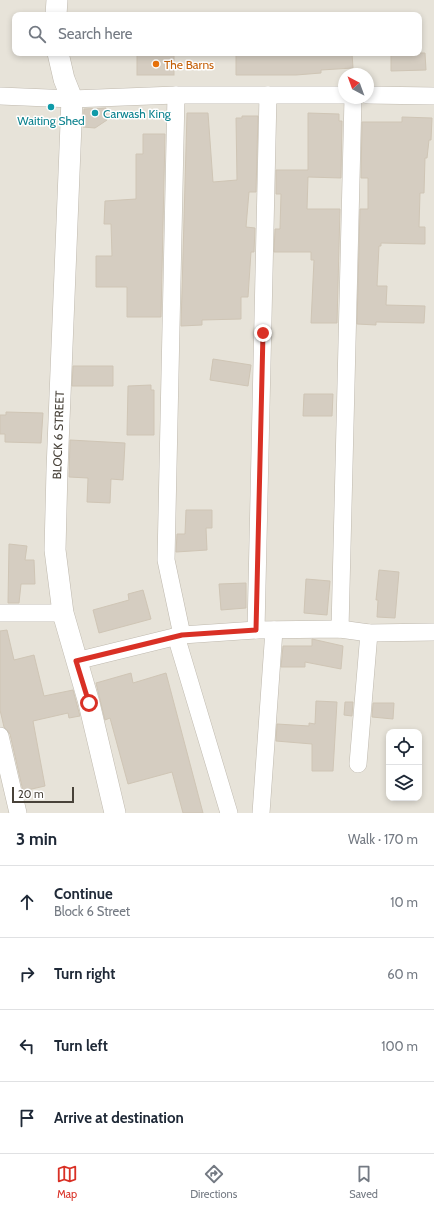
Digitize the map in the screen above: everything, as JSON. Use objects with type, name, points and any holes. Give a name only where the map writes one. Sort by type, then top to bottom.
[{"type":"street","points":[[56,0],[56,12]]},
{"type":"street","name":"BLOCK 6 STREET","points":[[59,56],[64,79],[72,99],[56,478],[55,550],[63,614],[89,703],[115,813]]},
{"type":"street","points":[[176,95],[166,560],[179,636],[229,813]]},
{"type":"street","points":[[0,96],[72,99],[176,95],[338,95]]},
{"type":"street","points":[[256,630],[268,95]]},
{"type":"street","points":[[374,95],[434,96]]},
{"type":"street","points":[[340,629],[353,104]]},
{"type":"street","points":[[0,613],[63,614]]},
{"type":"street","points":[[76,661],[179,636],[256,630],[340,629],[369,633],[434,632]]},
{"type":"street","points":[[261,813],[274,630]]},
{"type":"street","points":[[358,764],[369,633]]},
{"type":"street","points":[[0,736],[18,813]]},
{"type":"shaded area","points":[[0,0],[434,0],[434,813],[0,813]]},
{"type":"building","points":[[422,53],[425,53],[426,70],[391,71],[391,56],[422,56]]},
{"type":"building","name":"The Barns","points":[[137,56],[174,56],[174,75],[137,75]]},
{"type":"building","points":[[236,56],[352,56],[353,68],[321,70],[321,73],[296,75],[236,75]]},
{"type":"building","name":"Carwash King","points":[[106,108],[107,120],[95,128],[83,127],[84,109]]},
{"type":"building","points":[[187,113],[208,113],[213,182],[237,180],[236,118],[242,118],[242,116],[258,116],[256,192],[249,192],[246,227],[255,228],[254,252],[251,252],[248,297],[241,297],[241,319],[202,320],[202,325],[181,326]]},
{"type":"building","points":[[308,113],[339,114],[339,121],[342,121],[341,178],[308,177],[307,209],[340,209],[337,323],[311,323],[314,260],[311,260],[311,252],[274,252],[275,229],[280,229],[281,194],[276,194],[276,170],[308,170]]},
{"type":"building","points":[[402,117],[432,118],[431,140],[429,140],[427,158],[425,158],[424,193],[420,193],[419,227],[425,227],[425,244],[381,243],[381,246],[379,246],[377,286],[387,286],[386,305],[425,306],[424,323],[376,322],[376,325],[357,324],[360,209],[368,209],[368,178],[361,178],[362,122],[402,122]]},
{"type":"building","points":[[143,134],[165,134],[161,317],[127,317],[127,287],[96,287],[96,256],[112,256],[111,224],[104,224],[105,201],[136,199],[136,154],[143,154]]},
{"type":"building","points":[[213,359],[251,365],[248,386],[210,380]]},
{"type":"building","points":[[73,366],[113,366],[113,386],[72,386]]},
{"type":"building","points":[[151,385],[151,390],[154,390],[154,435],[127,435],[128,386]]},
{"type":"building","points":[[304,394],[333,394],[332,416],[303,416]]},
{"type":"building","points":[[6,412],[43,413],[41,443],[5,442],[5,434],[0,434],[0,415],[6,415]]},
{"type":"building","points":[[70,440],[125,443],[123,480],[111,479],[110,503],[87,502],[88,478],[69,477]]},
{"type":"building","points":[[186,510],[212,510],[212,528],[206,528],[207,550],[176,552],[177,534],[185,534]]},
{"type":"building","points":[[9,544],[27,546],[25,560],[34,560],[35,584],[21,584],[19,603],[8,603]]},
{"type":"building","points":[[379,570],[399,572],[395,618],[377,617],[378,600],[376,600]]},
{"type":"building","points":[[306,579],[330,581],[327,615],[304,613]]},
{"type":"building","points":[[246,583],[246,608],[221,610],[219,584]]},
{"type":"building","points":[[143,590],[151,619],[99,633],[93,610],[129,600],[128,594]]},
{"type":"building","points":[[7,630],[14,660],[34,655],[44,696],[73,690],[80,716],[69,718],[68,713],[33,721],[45,786],[23,791],[10,734],[4,727],[0,710],[0,631]]},
{"type":"building","points":[[312,639],[343,646],[341,669],[305,662],[305,667],[281,667],[283,646],[312,646]]},
{"type":"building","points":[[131,673],[133,683],[166,673],[203,813],[183,813],[172,772],[128,784],[110,718],[105,720],[96,683]]},
{"type":"building","points":[[316,701],[337,702],[333,771],[312,771],[312,744],[276,741],[277,724],[309,726],[309,723],[315,724]]},
{"type":"building","points":[[345,702],[353,702],[352,716],[344,715]]},
{"type":"building","points":[[373,703],[394,703],[393,719],[372,717]]},
{"type":"place","name":"The Barns","points":[[156,64]]},
{"type":"place","name":"Waiting Shed","points":[[51,107]]},
{"type":"place","name":"Carwash King","points":[[95,113]]},
{"type":"route","points":[[89,703],[76,661],[134,648],[176,636],[256,630],[263,333]]}]
